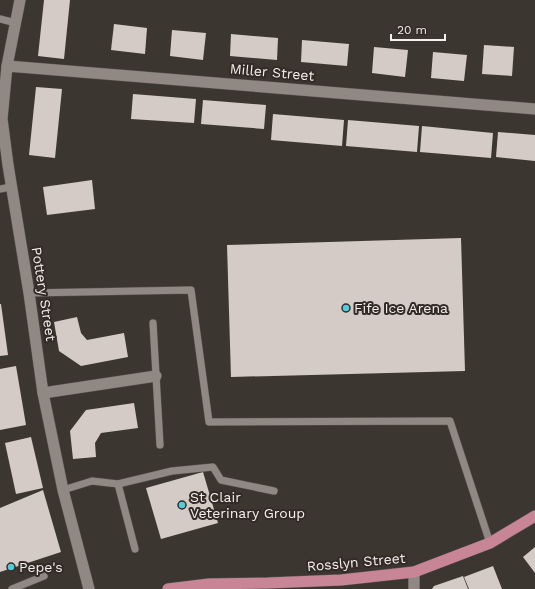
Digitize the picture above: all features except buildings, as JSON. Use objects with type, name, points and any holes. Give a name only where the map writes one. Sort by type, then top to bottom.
[{"type":"main road","name":"Rosslyn Street","points":[[168,589],[209,584],[341,580],[414,572],[490,543],[535,516]]},
{"type":"street","name":"Pottery Street","points":[[20,0],[8,66],[1,119],[29,293],[43,393],[63,490],[89,589]]},
{"type":"street","name":"Miller Street","points":[[8,66],[535,109]]},
{"type":"street","points":[[43,393],[156,376]]},
{"type":"street","points":[[414,572],[414,589]]},
{"type":"lane","points":[[0,19],[16,23]]},
{"type":"lane","points":[[0,189],[11,187]]},
{"type":"lane","points":[[29,293],[191,290],[209,422],[450,421],[490,543]]},
{"type":"lane","points":[[153,323],[160,445]]},
{"type":"lane","points":[[63,490],[92,481],[118,484],[172,471],[213,467],[221,480],[274,491]]},
{"type":"lane","points":[[118,484],[135,549]]},
{"type":"lane","points":[[12,589],[44,576]]},
{"type":"place","name":"Fife Ice Arena","points":[[346,308]]},
{"type":"place","name":"St Clair Veterinary Group","points":[[182,505]]},
{"type":"place","name":"Pepe's","points":[[11,567]]}]
